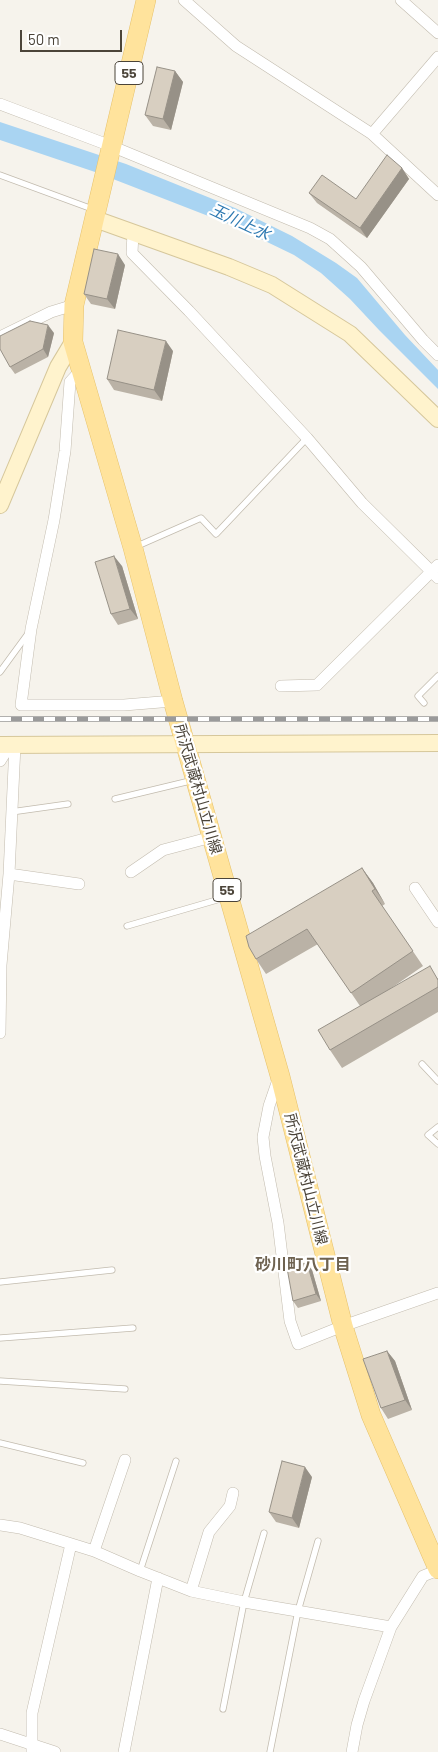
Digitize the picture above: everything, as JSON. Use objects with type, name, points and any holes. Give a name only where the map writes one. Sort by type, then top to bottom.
[{"type":"main road","name":"55","points":[[97,210],[146,0]]},
{"type":"main road","name":"所沢武蔵村山立川線","points":[[97,210],[74,305],[73,342],[80,371],[133,548],[172,701],[280,1076],[343,1326],[371,1415],[438,1567]]},
{"type":"street","points":[[184,0],[236,46],[372,134],[438,195]]},
{"type":"street","points":[[401,0],[438,33]]},
{"type":"street","points":[[372,134],[438,57]]},
{"type":"street","points":[[0,104],[285,217],[330,239],[361,267],[438,355]]},
{"type":"street","points":[[97,210],[133,233],[229,267],[272,285],[350,334],[438,419]]},
{"type":"street","points":[[133,233],[132,253],[189,311],[307,438],[362,503],[436,572],[317,685],[281,686]]},
{"type":"street","points":[[0,337],[50,312],[74,305]]},
{"type":"street","points":[[0,505],[58,367],[73,342]]},
{"type":"street","points":[[80,371],[70,382],[65,451],[54,520],[31,629],[21,706],[124,705],[172,701]]},
{"type":"street","points":[[8,745],[438,743]]},
{"type":"street","points":[[0,760],[8,745]]},
{"type":"street","points":[[0,1033],[1,966],[11,812],[8,745]]},
{"type":"street","points":[[132,872],[163,850],[212,837]]},
{"type":"street","points":[[8,874],[78,884]]},
{"type":"street","points":[[415,888],[438,922]]},
{"type":"street","points":[[280,1076],[269,1106],[263,1137],[278,1223],[290,1321],[298,1344],[343,1326],[438,1293]]},
{"type":"street","points":[[94,1551],[125,1460]]},
{"type":"street","points":[[192,1591],[209,1532],[230,1506],[233,1493]]},
{"type":"street","points":[[0,1525],[20,1528],[94,1551],[140,1572],[192,1591],[244,1602],[391,1627]]},
{"type":"street","points":[[32,1748],[32,1713],[70,1544]]},
{"type":"street","points":[[352,1752],[364,1701],[391,1627],[423,1576],[438,1567]]},
{"type":"street","points":[[124,1752],[158,1578]]},
{"type":"street","points":[[0,1734],[32,1748],[55,1752]]},
{"type":"lane","points":[[0,175],[97,210]]},
{"type":"lane","points":[[133,548],[201,518],[216,534],[307,438]]},
{"type":"lane","points":[[0,672],[31,629]]},
{"type":"lane","points":[[424,703],[418,696],[438,676]]},
{"type":"lane","points":[[115,799],[196,779]]},
{"type":"lane","points":[[11,812],[68,804]]},
{"type":"lane","points":[[127,926],[229,896]]},
{"type":"lane","points":[[422,1064],[438,1081]]},
{"type":"lane","points":[[438,1127],[428,1135],[438,1144]]},
{"type":"lane","points":[[0,1282],[112,1270]]},
{"type":"lane","points":[[0,1338],[133,1328]]},
{"type":"lane","points":[[0,1381],[125,1389]]},
{"type":"lane","points":[[0,1443],[83,1463]]},
{"type":"lane","points":[[140,1572],[176,1461]]},
{"type":"lane","points":[[223,1709],[244,1602],[264,1533]]},
{"type":"lane","points":[[270,1752],[298,1611],[318,1541]]},
{"type":"water","name":"玉川上水","points":[[0,122],[126,164],[235,208],[292,236],[357,278],[405,335],[438,370],[438,389],[350,299],[321,273],[294,255],[234,226],[95,172],[0,140]]},
{"type":"building","points":[[157,67],[175,71],[163,119],[145,115]]},
{"type":"building","points":[[387,155],[402,168],[360,228],[309,193],[322,175],[356,199]]},
{"type":"building","points":[[94,249],[118,254],[107,299],[84,294]]},
{"type":"building","points":[[30,321],[48,325],[43,349],[10,367],[0,349],[0,336]]},
{"type":"building","points":[[118,330],[166,341],[154,390],[107,379]]},
{"type":"building","points":[[114,556],[130,609],[111,614],[95,562]]},
{"type":"building","points":[[362,868],[375,889],[372,891],[413,951],[351,993],[307,929],[256,959],[249,947],[246,936]]},
{"type":"building","points":[[430,966],[438,980],[438,987],[330,1050],[318,1030]]},
{"type":"building","points":[[307,1263],[316,1294],[293,1301],[287,1268]]},
{"type":"building","points":[[387,1351],[405,1400],[381,1408],[363,1359]]},
{"type":"building","points":[[282,1461],[305,1467],[292,1518],[269,1512]]},
{"type":"railway","points":[[0,719],[438,719]]},
{"type":"district","name":"砂川町八丁目","points":[[303,1265]]}]
